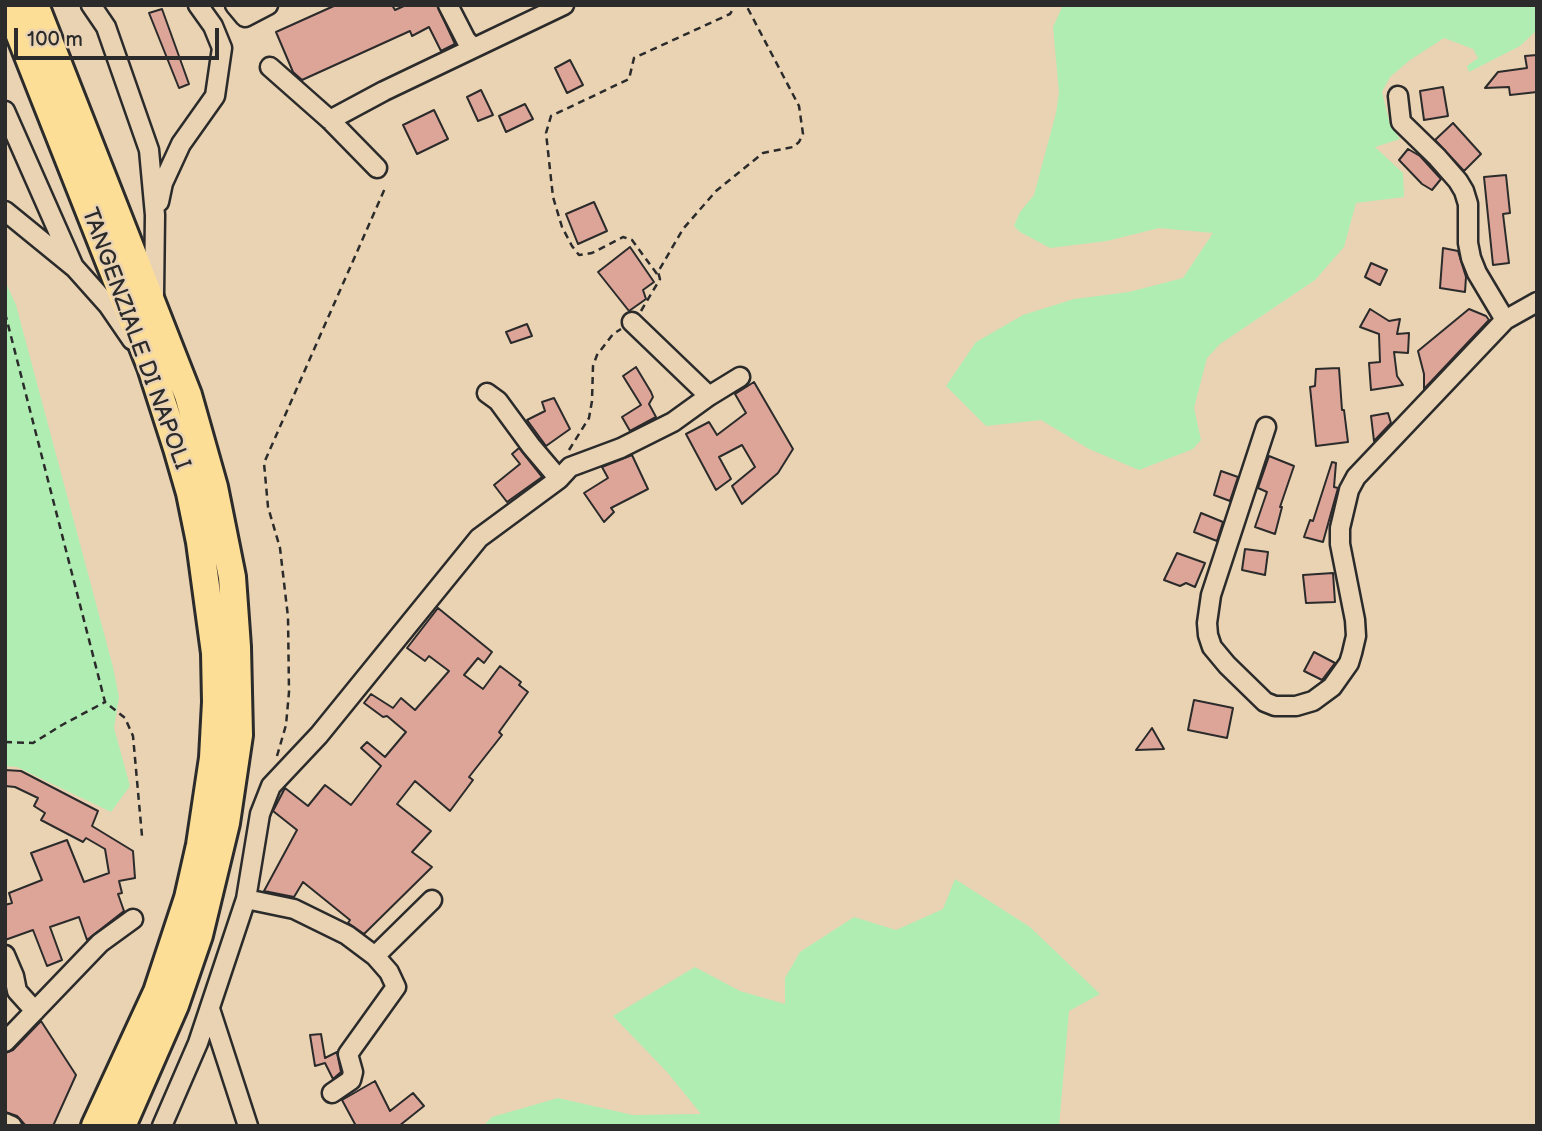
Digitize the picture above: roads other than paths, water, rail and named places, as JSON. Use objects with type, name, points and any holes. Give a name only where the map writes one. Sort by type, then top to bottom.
[{"type":"highway","name":"TANGENZIALE DI NAPOLI","points":[[8,5],[150,367],[190,493],[200,542],[215,653],[216,702],[212,758],[200,845],[188,898],[157,992],[95,1126]]},
{"type":"highway","name":"TANGENZIALE DI NAPOLI","points":[[35,5],[154,305],[200,432],[225,534],[232,578],[239,735],[226,823],[199,935],[175,1005],[122,1126]]},
{"type":"street","points":[[91,5],[106,27],[149,150],[155,215],[154,305]]},
{"type":"street","points":[[155,215],[163,183],[181,144],[215,96],[222,48],[213,26],[198,5]]},
{"type":"street","points":[[235,5],[245,17],[268,5]]},
{"type":"street","points":[[448,5],[466,40],[474,48]]},
{"type":"street","points":[[330,120],[384,91],[564,5]]},
{"type":"street","points":[[270,67],[330,120],[377,168]]},
{"type":"street","points":[[1398,96],[1401,122],[1444,165],[1464,191],[1468,204],[1468,243],[1471,258],[1482,283],[1505,320]]},
{"type":"street","points":[[5,111],[75,268]]},
{"type":"street","points":[[5,211],[75,268],[108,305],[150,367]]},
{"type":"street","points":[[1266,427],[1211,595],[1207,623],[1212,647],[1265,702],[1275,706],[1296,706],[1313,701],[1332,687],[1349,663],[1352,653],[1356,636],[1355,620],[1340,544],[1340,528],[1349,490],[1356,477],[1505,320],[1537,302]]},
{"type":"street","points":[[632,323],[709,396]]},
{"type":"street","points":[[162,1126],[198,1044],[246,899],[260,814],[271,786],[320,735],[479,538],[559,479],[570,467],[621,448],[673,422],[740,377]]},
{"type":"street","points":[[487,393],[499,401],[559,479]]},
{"type":"street","points":[[246,899],[293,909],[354,940],[375,956],[396,987],[348,1054],[353,1072],[351,1080],[332,1093]]},
{"type":"street","points":[[375,956],[432,901]]},
{"type":"street","points":[[5,1042],[100,943],[133,919]]},
{"type":"street","points":[[5,955],[17,991],[35,1011]]},
{"type":"street","points":[[209,1009],[248,1126]]},
{"type":"street","points":[[5,1123],[12,1126]]}]
